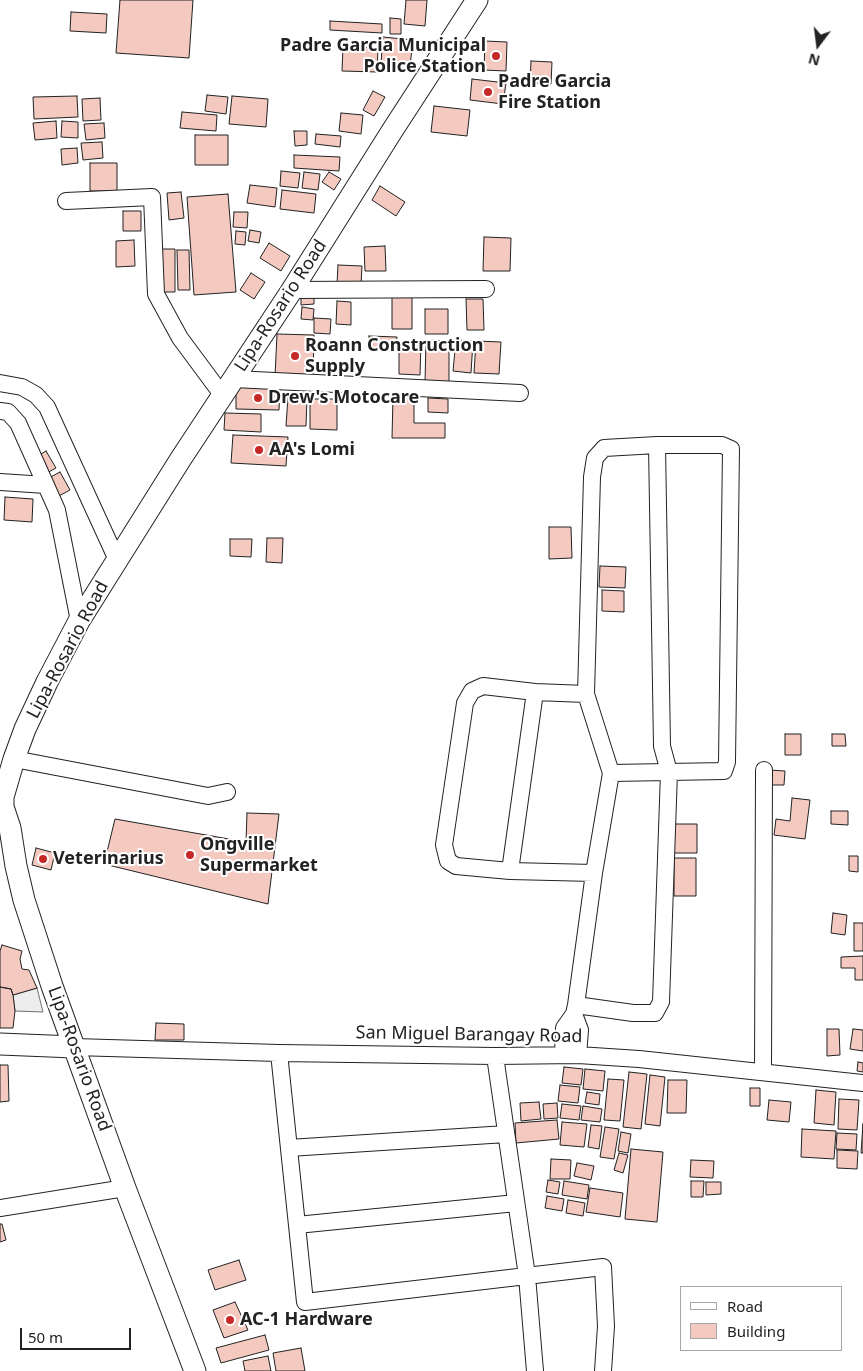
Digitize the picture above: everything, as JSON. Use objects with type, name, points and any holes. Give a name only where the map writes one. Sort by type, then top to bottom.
[{"type":"main road","name":"Lipa-Rosario Road","points":[[195,1371],[74,1047],[24,900],[9,825],[1,798],[25,729],[79,621],[180,460],[229,388],[477,0]]},
{"type":"main road","points":[[0,1044],[74,1047]]},
{"type":"street","points":[[66,201],[152,197],[156,294],[180,338],[229,388],[520,393]]},
{"type":"street","points":[[292,290],[486,290]]},
{"type":"street","points":[[0,383],[22,387],[36,394],[47,407],[116,560]]},
{"type":"street","points":[[0,411],[8,412],[18,423],[57,510],[79,621]]},
{"type":"street","points":[[575,1010],[655,1013],[661,1002],[669,772],[662,746],[657,445]]},
{"type":"street","points":[[571,1055],[580,1030],[575,1010],[594,873],[611,773],[586,694],[592,477],[595,458],[604,448],[657,445],[722,445],[731,448],[727,762],[724,771],[611,773]]},
{"type":"street","points":[[0,482],[46,484]]},
{"type":"street","points":[[586,694],[535,692],[483,686],[472,691],[465,703],[444,845],[448,861],[456,866],[510,872],[594,873]]},
{"type":"street","points":[[510,872],[535,692]]},
{"type":"street","points":[[14,759],[208,796],[227,792]]},
{"type":"street","points":[[762,1072],[764,770]]},
{"type":"street","name":"San Miguel Barangay Road","points":[[74,1047],[279,1053],[495,1056],[571,1055],[639,1059],[863,1082]]},
{"type":"street","points":[[279,1053],[305,1302],[603,1267],[606,1326],[604,1371]]},
{"type":"street","points":[[495,1056],[527,1276],[535,1371]]},
{"type":"street","points":[[289,1148],[506,1134]]},
{"type":"street","points":[[0,1208],[126,1188]]},
{"type":"street","points":[[297,1225],[516,1203]]},
{"type":"shaded area","points":[[37,988],[43,1012],[15,1011],[13,995]]},
{"type":"building","points":[[120,0],[193,0],[189,58],[116,53]]},
{"type":"building","points":[[406,0],[427,0],[425,26],[404,24]]},
{"type":"building","points":[[71,12],[107,14],[106,33],[70,31]]},
{"type":"building","points":[[390,18],[401,19],[401,34],[390,34]]},
{"type":"building","points":[[330,21],[382,24],[382,33],[330,30]]},
{"type":"building","points":[[383,37],[413,40],[410,66],[381,63]]},
{"type":"building","name":"Padre Garcia Municipal Police Station","points":[[485,41],[507,42],[506,71],[484,70]]},
{"type":"building","points":[[343,47],[378,48],[377,72],[342,71]]},
{"type":"building","points":[[531,61],[552,62],[551,84],[530,83]]},
{"type":"building","name":"Padre Garcia Fire Station","points":[[472,79],[506,83],[503,104],[470,100]]},
{"type":"building","points":[[373,91],[385,97],[374,116],[363,110]]},
{"type":"building","points":[[207,95],[228,97],[226,114],[205,111]]},
{"type":"building","points":[[77,96],[78,117],[34,119],[33,97]]},
{"type":"building","points":[[232,96],[268,99],[266,127],[229,124]]},
{"type":"building","points":[[100,98],[101,120],[83,121],[82,99]]},
{"type":"building","points":[[434,106],[470,110],[467,136],[431,132]]},
{"type":"building","points":[[182,112],[217,115],[216,131],[180,128]]},
{"type":"building","points":[[341,113],[363,115],[361,134],[339,131]]},
{"type":"building","points":[[56,121],[57,138],[35,140],[33,123]]},
{"type":"building","points":[[62,121],[78,122],[78,138],[61,137]]},
{"type":"building","points":[[104,123],[105,138],[86,140],[84,124]]},
{"type":"building","points":[[294,131],[307,131],[307,145],[295,146]]},
{"type":"building","points":[[316,134],[341,136],[340,147],[315,144]]},
{"type":"building","points":[[195,135],[228,135],[228,165],[195,165]]},
{"type":"building","points":[[102,142],[103,158],[83,160],[81,143]]},
{"type":"building","points":[[77,148],[78,163],[62,165],[61,149]]},
{"type":"building","points":[[294,155],[340,157],[339,171],[294,168]]},
{"type":"building","points":[[90,163],[117,163],[117,191],[90,191]]},
{"type":"building","points":[[281,171],[300,173],[298,188],[280,186]]},
{"type":"building","points":[[304,172],[320,174],[318,190],[302,188]]},
{"type":"building","points":[[329,172],[341,179],[334,190],[322,182]]},
{"type":"building","points":[[250,185],[277,188],[275,207],[247,203]]},
{"type":"building","points":[[380,186],[405,202],[396,216],[372,200]]},
{"type":"building","points":[[282,190],[316,194],[314,213],[280,209]]},
{"type":"building","points":[[181,192],[184,218],[169,220],[167,193]]},
{"type":"building","points":[[228,194],[236,292],[194,295],[187,197]]},
{"type":"building","points":[[123,211],[141,211],[141,231],[123,231]]},
{"type":"building","points":[[234,212],[248,212],[247,228],[233,227]]},
{"type":"building","points":[[250,230],[261,232],[259,243],[248,241]]},
{"type":"building","points":[[236,231],[246,232],[245,245],[235,244]]},
{"type":"building","points":[[484,237],[511,238],[510,271],[483,271]]},
{"type":"building","points":[[134,240],[135,266],[116,267],[116,241]]},
{"type":"building","points":[[269,243],[290,256],[281,271],[260,258]]},
{"type":"building","points":[[385,246],[386,271],[365,271],[364,247]]},
{"type":"building","points":[[158,249],[175,249],[175,292],[157,292]]},
{"type":"building","points":[[177,250],[189,250],[190,290],[178,290]]},
{"type":"building","points":[[338,265],[362,266],[361,285],[337,284]]},
{"type":"building","points":[[251,273],[265,282],[254,299],[240,290]]},
{"type":"building","points":[[301,296],[314,296],[314,304],[301,305]]},
{"type":"building","points":[[392,297],[412,297],[412,329],[392,329]]},
{"type":"building","points":[[466,299],[483,299],[484,330],[467,330]]},
{"type":"building","points":[[337,301],[351,302],[351,325],[336,324]]},
{"type":"building","points":[[302,307],[314,309],[313,320],[301,319]]},
{"type":"building","points":[[425,309],[448,309],[448,334],[425,334]]},
{"type":"building","points":[[314,318],[331,319],[330,334],[314,333]]},
{"type":"building","name":"Roann Construction Supply","points":[[277,334],[314,335],[313,378],[275,376]]},
{"type":"building","points":[[369,336],[397,337],[396,349],[369,348]]},
{"type":"building","points":[[426,340],[449,341],[449,383],[425,383]]},
{"type":"building","points":[[456,340],[473,341],[471,373],[453,371]]},
{"type":"building","points":[[476,341],[501,342],[499,374],[474,373]]},
{"type":"building","points":[[399,342],[421,342],[420,375],[399,374]]},
{"type":"building","name":"Drew's Motocare","points":[[236,386],[280,388],[279,410],[236,409]]},
{"type":"building","points":[[288,397],[307,398],[306,426],[286,426]]},
{"type":"building","points":[[393,397],[414,397],[414,423],[445,423],[445,438],[392,438]]},
{"type":"building","points":[[428,398],[448,399],[448,413],[428,412]]},
{"type":"building","points":[[310,399],[337,399],[337,430],[310,429]]},
{"type":"building","points":[[225,413],[261,414],[261,432],[224,430]]},
{"type":"building","name":"AA's Lomi","points":[[233,435],[288,437],[286,466],[231,463]]},
{"type":"building","points":[[46,451],[56,468],[45,474],[36,457]]},
{"type":"building","points":[[60,472],[70,490],[57,497],[47,479]]},
{"type":"building","points":[[5,497],[33,499],[32,522],[4,520]]},
{"type":"building","points":[[549,527],[571,527],[572,558],[549,559]]},
{"type":"building","points":[[267,538],[283,538],[282,563],[266,562]]},
{"type":"building","points":[[230,539],[252,539],[251,557],[230,556]]},
{"type":"building","points":[[600,566],[626,567],[625,588],[599,587]]},
{"type":"building","points":[[602,590],[624,591],[624,612],[602,611]]},
{"type":"building","points":[[785,734],[801,734],[801,755],[785,755]]},
{"type":"building","points":[[832,734],[845,734],[846,746],[832,746]]},
{"type":"building","points":[[769,770],[785,771],[784,785],[769,785]]},
{"type":"building","points":[[792,798],[810,800],[805,839],[774,835],[776,819],[790,821]]},
{"type":"building","points":[[831,811],[848,811],[848,825],[831,824]]},
{"type":"building","name":"Ongville Supermarket","points":[[247,813],[279,814],[268,904],[104,864],[115,819],[246,842]]},
{"type":"building","points":[[674,824],[697,824],[697,853],[674,853]]},
{"type":"building","name":"Veterinarius","points":[[36,848],[55,853],[51,870],[32,865]]},
{"type":"building","points":[[849,856],[858,856],[858,872],[849,871]]},
{"type":"building","points":[[674,858],[696,858],[696,896],[674,896]]},
{"type":"building","points":[[833,913],[847,915],[845,935],[831,933]]},
{"type":"building","points":[[854,923],[863,923],[863,951],[854,951]]},
{"type":"building","points":[[2,945],[22,951],[20,959],[22,969],[29,970],[37,988],[13,995],[11,989],[0,987],[0,951]]},
{"type":"building","points":[[863,956],[863,980],[855,980],[855,968],[841,968],[841,957]]},
{"type":"building","points":[[0,987],[11,989],[13,995],[15,1011],[13,1028],[0,1028]]},
{"type":"building","points":[[156,1023],[184,1024],[184,1040],[155,1040]]},
{"type":"building","points":[[827,1029],[839,1029],[840,1055],[827,1056]]},
{"type":"building","points":[[853,1029],[863,1030],[863,1051],[850,1049]]},
{"type":"building","points":[[858,1062],[863,1063],[863,1072],[857,1071]]},
{"type":"building","points":[[0,1065],[8,1065],[9,1101],[0,1102]]},
{"type":"building","points":[[564,1067],[583,1069],[581,1085],[562,1083]]},
{"type":"building","points":[[585,1069],[605,1071],[603,1091],[583,1089]]},
{"type":"building","points":[[629,1072],[647,1074],[641,1129],[623,1127]]},
{"type":"building","points":[[650,1075],[665,1077],[660,1126],[645,1124]]},
{"type":"building","points":[[608,1079],[624,1080],[620,1121],[604,1120]]},
{"type":"building","points":[[668,1080],[687,1080],[686,1113],[667,1113]]},
{"type":"building","points":[[560,1085],[580,1087],[578,1103],[558,1101]]},
{"type":"building","points":[[750,1088],[760,1088],[760,1106],[750,1106]]},
{"type":"building","points":[[816,1090],[836,1092],[834,1125],[814,1123]]},
{"type":"building","points":[[587,1092],[600,1094],[599,1105],[585,1103]]},
{"type":"building","points":[[839,1099],[859,1100],[857,1130],[838,1129]]},
{"type":"building","points":[[769,1100],[791,1102],[789,1122],[767,1120]]},
{"type":"building","points":[[539,1102],[541,1119],[521,1121],[520,1103]]},
{"type":"building","points":[[557,1103],[558,1118],[544,1119],[543,1104]]},
{"type":"building","points":[[562,1104],[581,1106],[579,1120],[560,1118]]},
{"type":"building","points":[[583,1106],[602,1109],[600,1122],[581,1120]]},
{"type":"building","points":[[557,1120],[559,1139],[516,1143],[515,1123]]},
{"type":"building","points":[[562,1122],[587,1124],[584,1147],[560,1145]]},
{"type":"building","points":[[863,1124],[863,1153],[861,1153]]},
{"type":"building","points":[[591,1125],[602,1126],[599,1149],[588,1147]]},
{"type":"building","points":[[605,1127],[619,1129],[614,1159],[600,1157]]},
{"type":"building","points":[[802,1129],[836,1131],[834,1159],[801,1157]]},
{"type":"building","points":[[621,1132],[631,1134],[628,1153],[618,1151]]},
{"type":"building","points":[[837,1133],[857,1134],[856,1150],[836,1149]]},
{"type":"building","points":[[631,1149],[663,1152],[657,1222],[625,1219]]},
{"type":"building","points":[[837,1150],[858,1151],[857,1169],[837,1168]]},
{"type":"building","points":[[619,1153],[628,1155],[623,1173],[614,1170]]},
{"type":"building","points":[[551,1159],[571,1160],[570,1179],[550,1179]]},
{"type":"building","points":[[691,1160],[714,1161],[713,1178],[690,1177]]},
{"type":"building","points":[[577,1163],[594,1166],[591,1180],[574,1176]]},
{"type":"building","points":[[548,1180],[560,1182],[558,1194],[546,1192]]},
{"type":"building","points":[[564,1181],[589,1185],[587,1199],[562,1195]]},
{"type":"building","points":[[691,1181],[704,1181],[703,1197],[691,1197]]},
{"type":"building","points":[[706,1182],[721,1182],[721,1194],[706,1195]]},
{"type":"building","points":[[590,1188],[623,1193],[620,1217],[586,1212]]},
{"type":"building","points":[[547,1196],[564,1199],[562,1211],[545,1208]]},
{"type":"building","points":[[568,1200],[585,1203],[583,1216],[566,1213]]},
{"type":"building","points":[[0,1224],[2,1224],[6,1240],[0,1242]]},
{"type":"building","points":[[239,1260],[246,1280],[215,1290],[208,1270]]},
{"type":"building","name":"AC-1 Hardware","points":[[235,1302],[248,1330],[224,1338],[213,1310]]},
{"type":"building","points":[[265,1335],[269,1350],[221,1363],[216,1348]]},
{"type":"building","points":[[301,1348],[305,1371],[276,1371],[273,1353]]},
{"type":"building","points":[[268,1356],[271,1371],[245,1371],[243,1361]]},
{"type":"place","name":"Padre Garcia Municipal Police Station","points":[[496,56]]},
{"type":"place","name":"Padre Garcia Fire Station","points":[[488,92]]},
{"type":"place","name":"Roann Construction Supply","points":[[295,356]]},
{"type":"place","name":"Drew's Motocare","points":[[258,398]]},
{"type":"place","name":"AA's Lomi","points":[[259,450]]},
{"type":"place","name":"Ongville Supermarket","points":[[190,855]]},
{"type":"place","name":"Veterinarius","points":[[43,859]]},
{"type":"place","name":"AC-1 Hardware","points":[[230,1320]]}]
